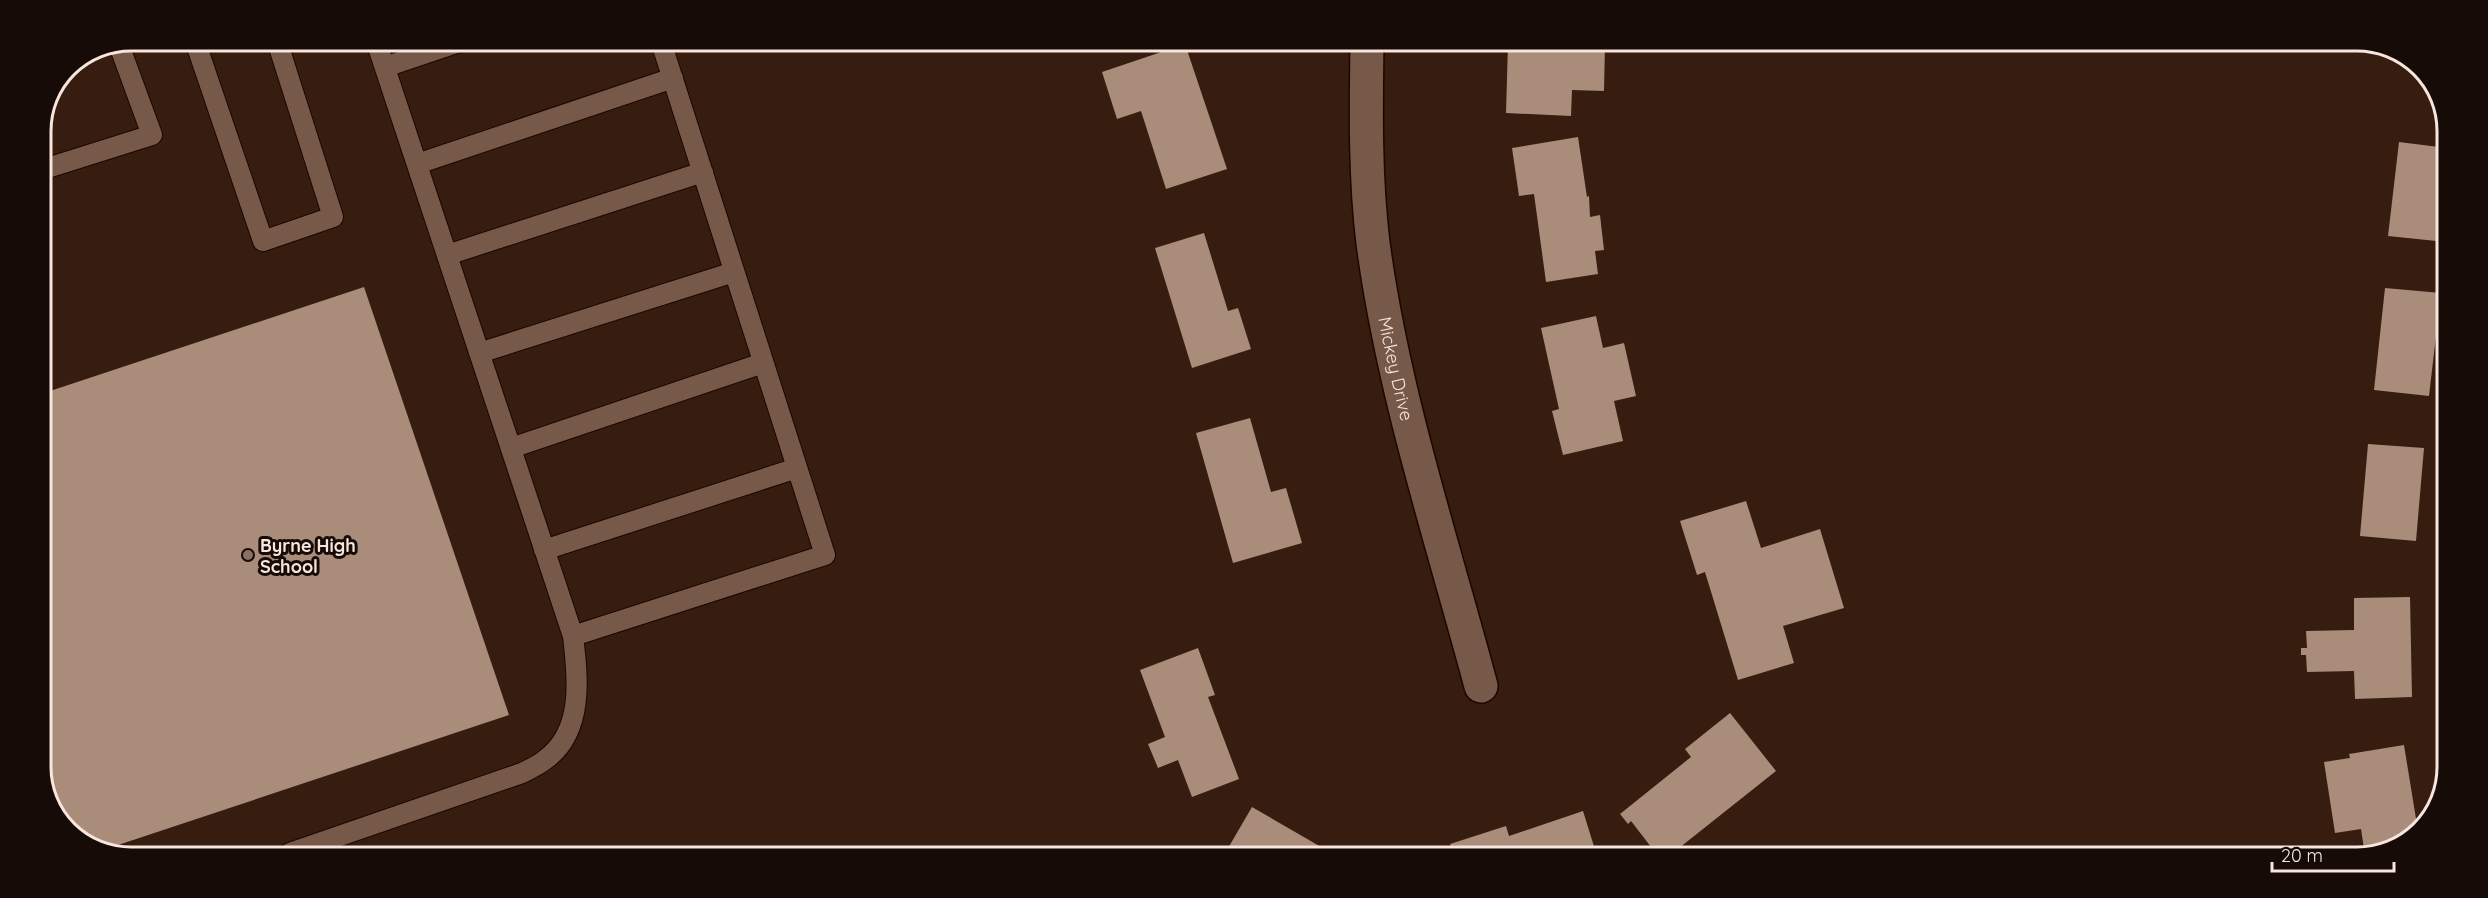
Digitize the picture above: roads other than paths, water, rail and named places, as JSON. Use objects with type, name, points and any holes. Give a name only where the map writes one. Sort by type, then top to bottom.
[{"type":"street","name":"Mickey Drive","points":[[1367,51],[1368,187],[1382,300],[1408,418],[1481,686]]},
{"type":"lane","points":[[198,51],[263,241],[333,217],[280,51]]},
{"type":"lane","points":[[308,847],[493,784],[522,773],[547,759],[563,742],[572,724],[577,670],[573,636],[379,51]]},
{"type":"lane","points":[[385,67],[432,51]]},
{"type":"lane","points":[[573,636],[825,555],[664,51]]},
{"type":"lane","points":[[51,167],[152,135],[122,52]]},
{"type":"lane","points":[[417,164],[673,78]]},
{"type":"lane","points":[[447,255],[703,172]]},
{"type":"lane","points":[[479,352],[734,272]]},
{"type":"lane","points":[[511,448],[763,363]]},
{"type":"lane","points":[[544,550],[797,468]]},
{"type":"place","name":"Byrne High School","points":[[248,555]]}]
